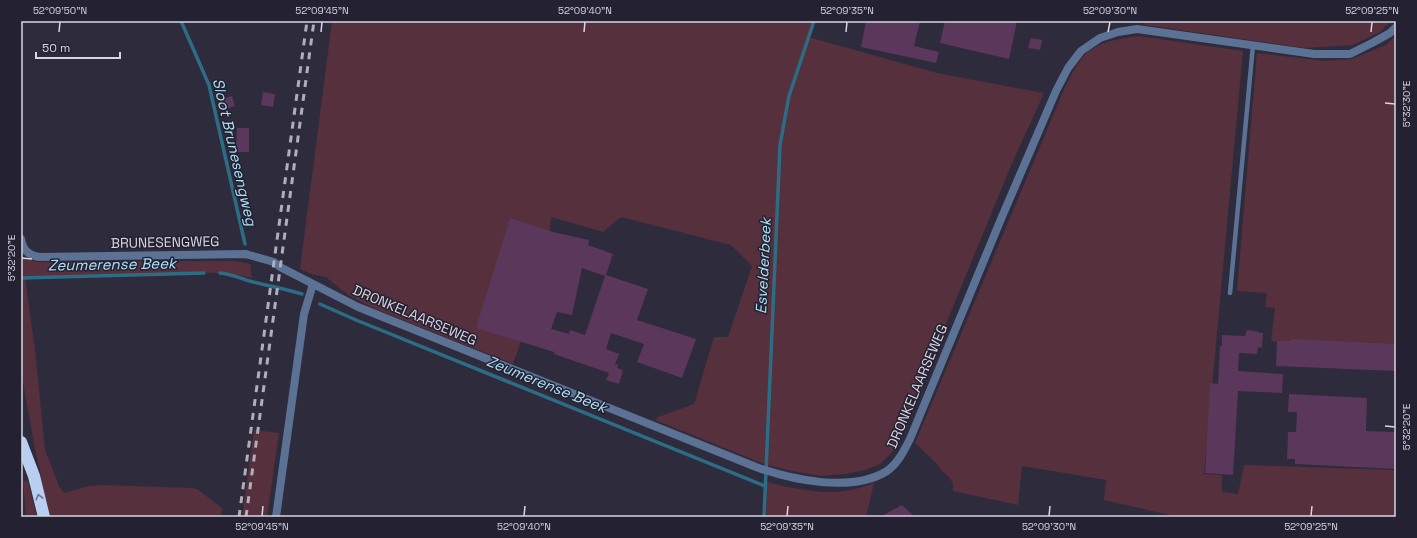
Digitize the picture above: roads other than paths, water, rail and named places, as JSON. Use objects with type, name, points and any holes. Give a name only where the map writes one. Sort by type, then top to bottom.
[{"type":"highway","points":[[21,442],[34,476],[44,517]]},
{"type":"street","name":"DRONKELAARSEWEG","points":[[313,284],[358,307],[777,475],[812,482],[840,483],[866,480],[887,471],[900,458],[910,439],[1056,91],[1068,68],[1081,51],[1100,38],[1118,32],[1137,29],[1314,54],[1350,54],[1390,33],[1396,28]]},
{"type":"street","name":"BRUNESENGWEG","points":[[21,239],[22,247],[26,252],[31,256],[39,257],[246,254],[274,262],[313,284]]},
{"type":"street","points":[[276,517],[304,314],[313,284]]},
{"type":"lane","points":[[1230,292],[1253,45]]},
{"type":"waterway","name":"Sloot Brunesengweg","points":[[181,21],[209,85],[245,244]]},
{"type":"waterway","name":"Esvelderbeek","points":[[764,517],[780,145],[789,96],[814,21]]},
{"type":"waterway","name":"Zeumerense Beek","points":[[21,278],[204,273]]},
{"type":"waterway","name":"Zeumerense Beek","points":[[220,273],[229,274],[253,282],[302,294]]},
{"type":"waterway","name":"Zeumerense Beek","points":[[320,304],[765,486]]},
{"type":"railway","points":[[239,517],[307,21]]},
{"type":"railway","points":[[246,517],[314,21]]}]
